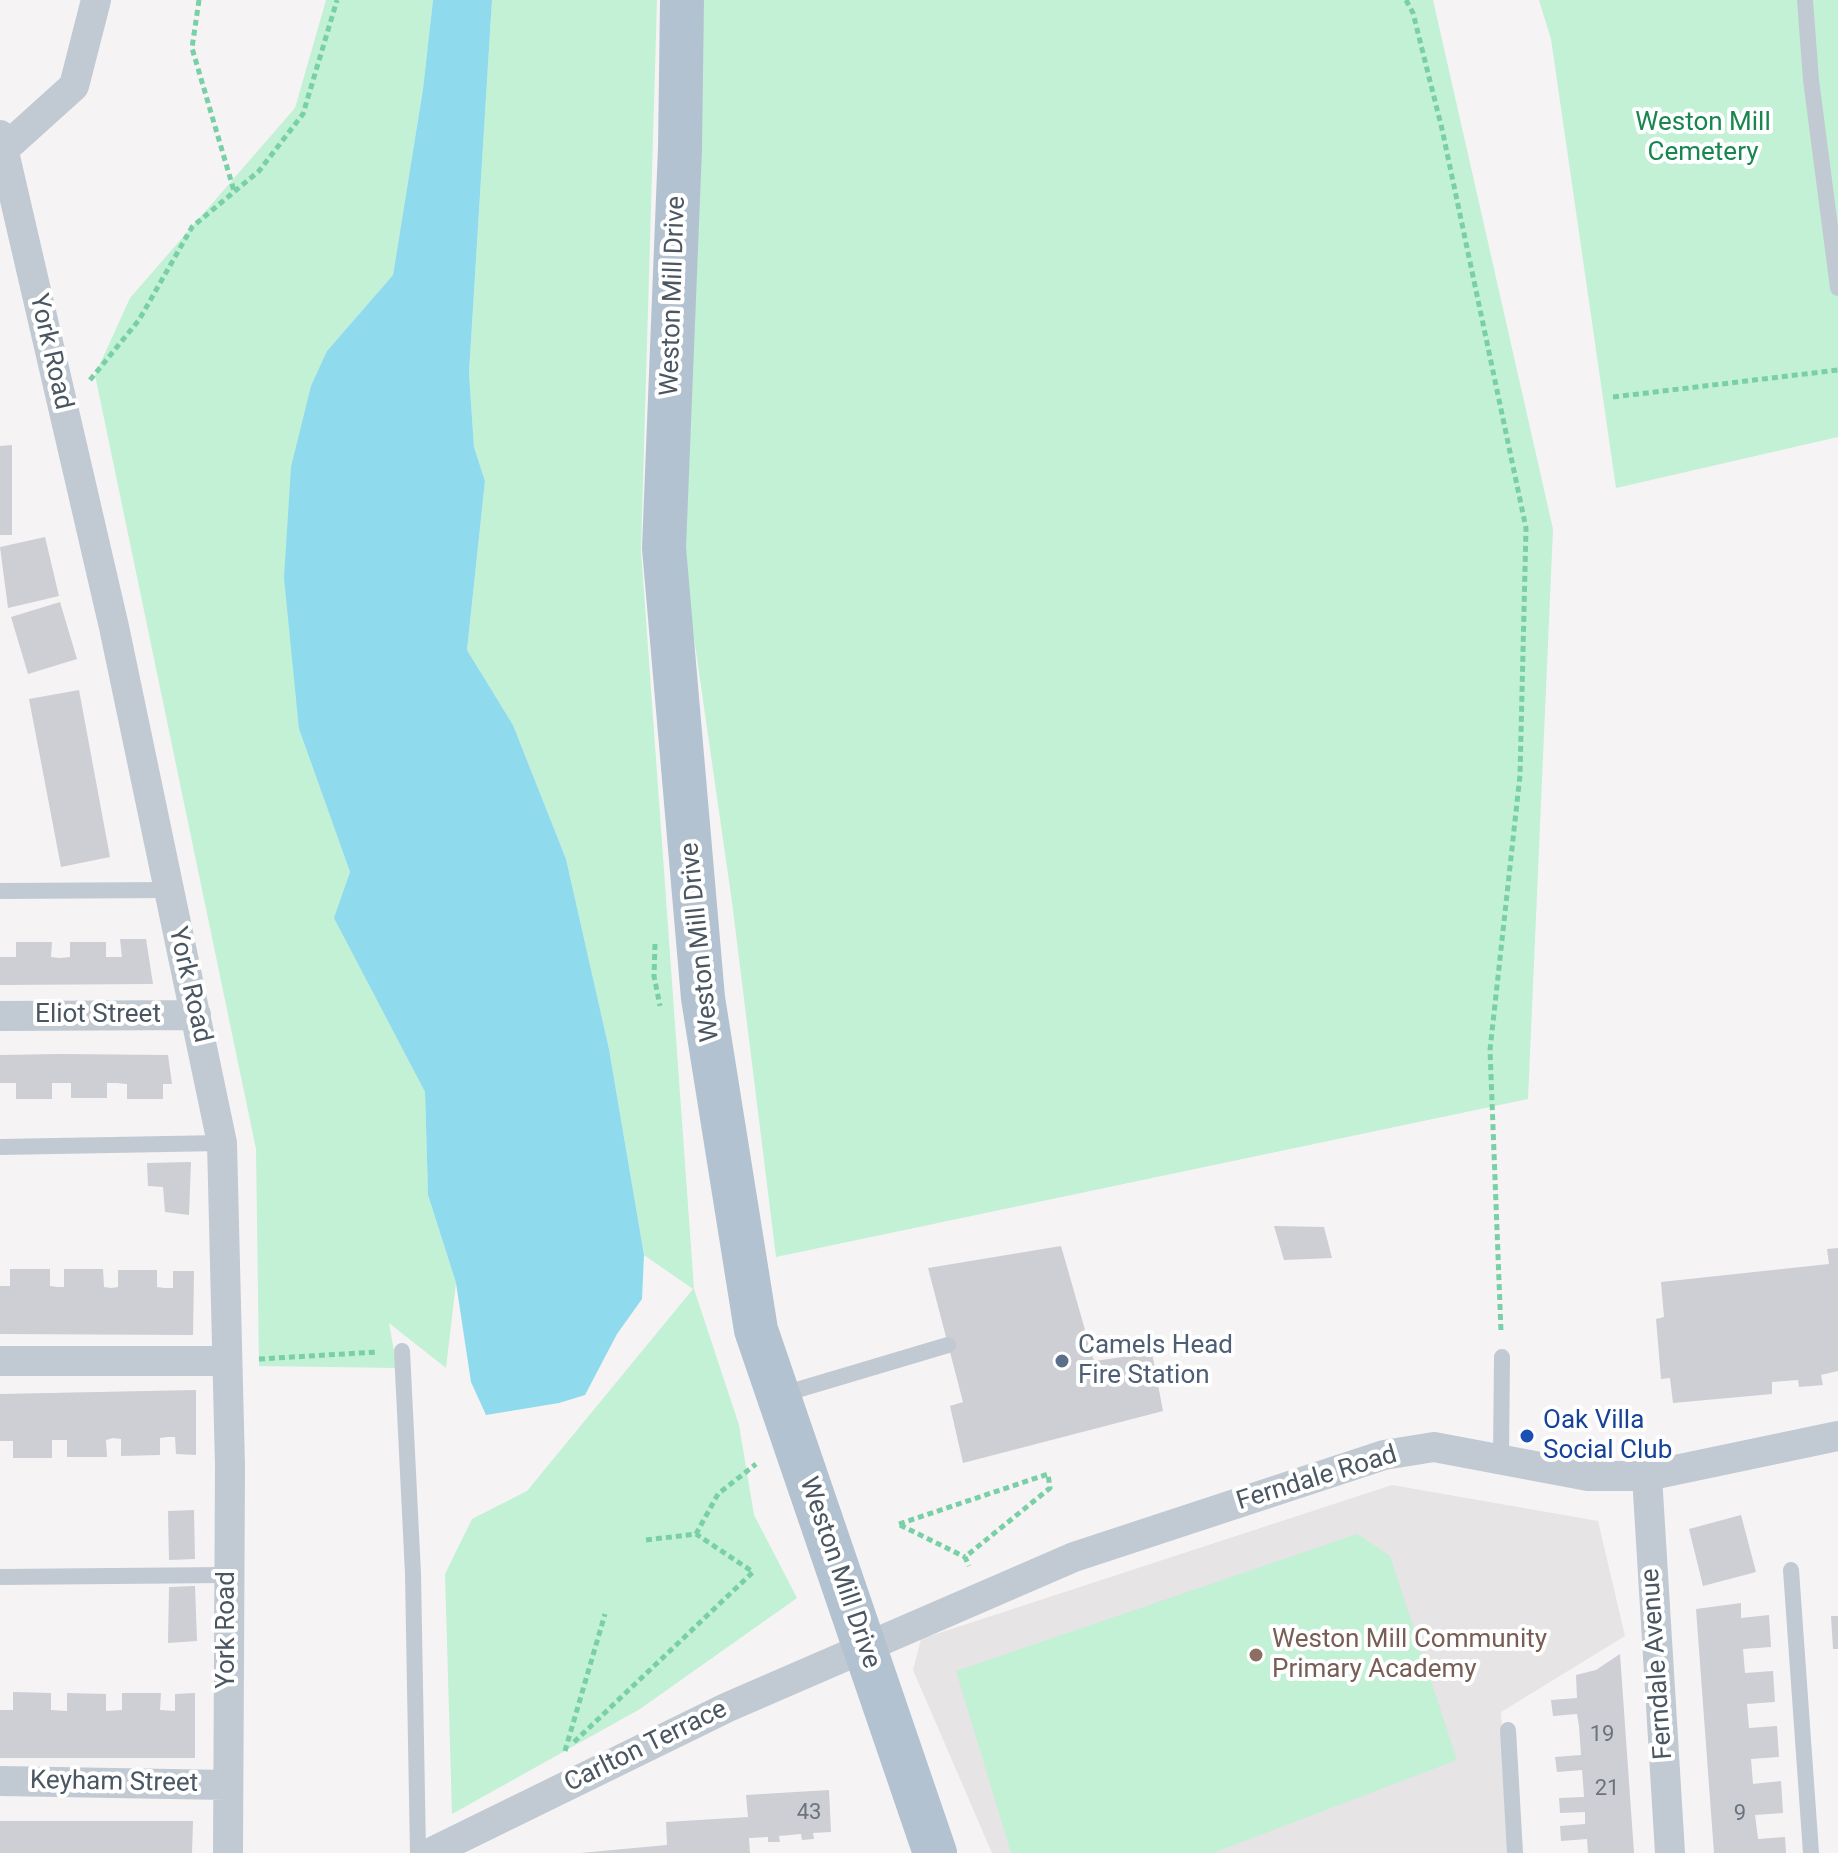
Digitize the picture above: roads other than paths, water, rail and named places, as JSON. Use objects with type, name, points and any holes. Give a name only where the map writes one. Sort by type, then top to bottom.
[{"type":"main road","name":"Weston Mill Drive","points":[[682,0],[664,548],[703,998],[756,1330],[935,1853]]},
{"type":"street","points":[[2,142],[74,86],[96,0]]},
{"type":"street","name":"York Road","points":[[2,142],[114,627],[222,1143],[230,1466],[227,1575],[228,1853]]},
{"type":"street","name":"Eliot Street","points":[[0,1016],[196,1015]]},
{"type":"street","points":[[0,1361],[226,1361]]},
{"type":"street","name":"Ferndale Road","points":[[864,1647],[1074,1557],[1384,1455],[1434,1447],[1588,1476],[1647,1476],[1838,1436]]},
{"type":"street","name":"Ferndale Avenue","points":[[1647,1476],[1670,1853]]},
{"type":"street","name":"Carlton Terrace","points":[[430,1853],[571,1782],[864,1647]]},
{"type":"street","name":"Keyham Street","points":[[0,1781],[227,1785]]},
{"type":"lane","points":[[1805,0],[1811,80],[1838,288]]},
{"type":"lane","points":[[0,891],[167,890]]},
{"type":"lane","points":[[0,1147],[222,1143]]},
{"type":"lane","points":[[778,1395],[948,1345]]},
{"type":"lane","points":[[402,1351],[413,1574],[418,1853]]},
{"type":"lane","points":[[1501,1459],[1502,1357]]},
{"type":"lane","points":[[1791,1570],[1811,1853]]},
{"type":"lane","points":[[0,1577],[227,1575]]},
{"type":"lane","points":[[1508,1730],[1515,1853]]},
{"type":"water","points":[[433,0],[492,0],[469,373],[474,447],[485,481],[467,650],[513,725],[566,859],[609,1049],[644,1255],[642,1299],[617,1334],[585,1395],[559,1403],[486,1415],[471,1382],[456,1283],[428,1195],[425,1092],[334,918],[350,872],[299,729],[284,578],[291,467],[311,386],[327,351],[393,275],[423,89]]},
{"type":"place","name":"Camels Head Fire Station","points":[[1062,1361]]},
{"type":"place","name":"Oak Villa Social Club","points":[[1527,1436]]},
{"type":"place","name":"Weston Mill Community Primary Academy","points":[[1256,1655]]},
{"type":"park label","name":"Weston Mill Cemetery","points":[[1703,138]]}]
